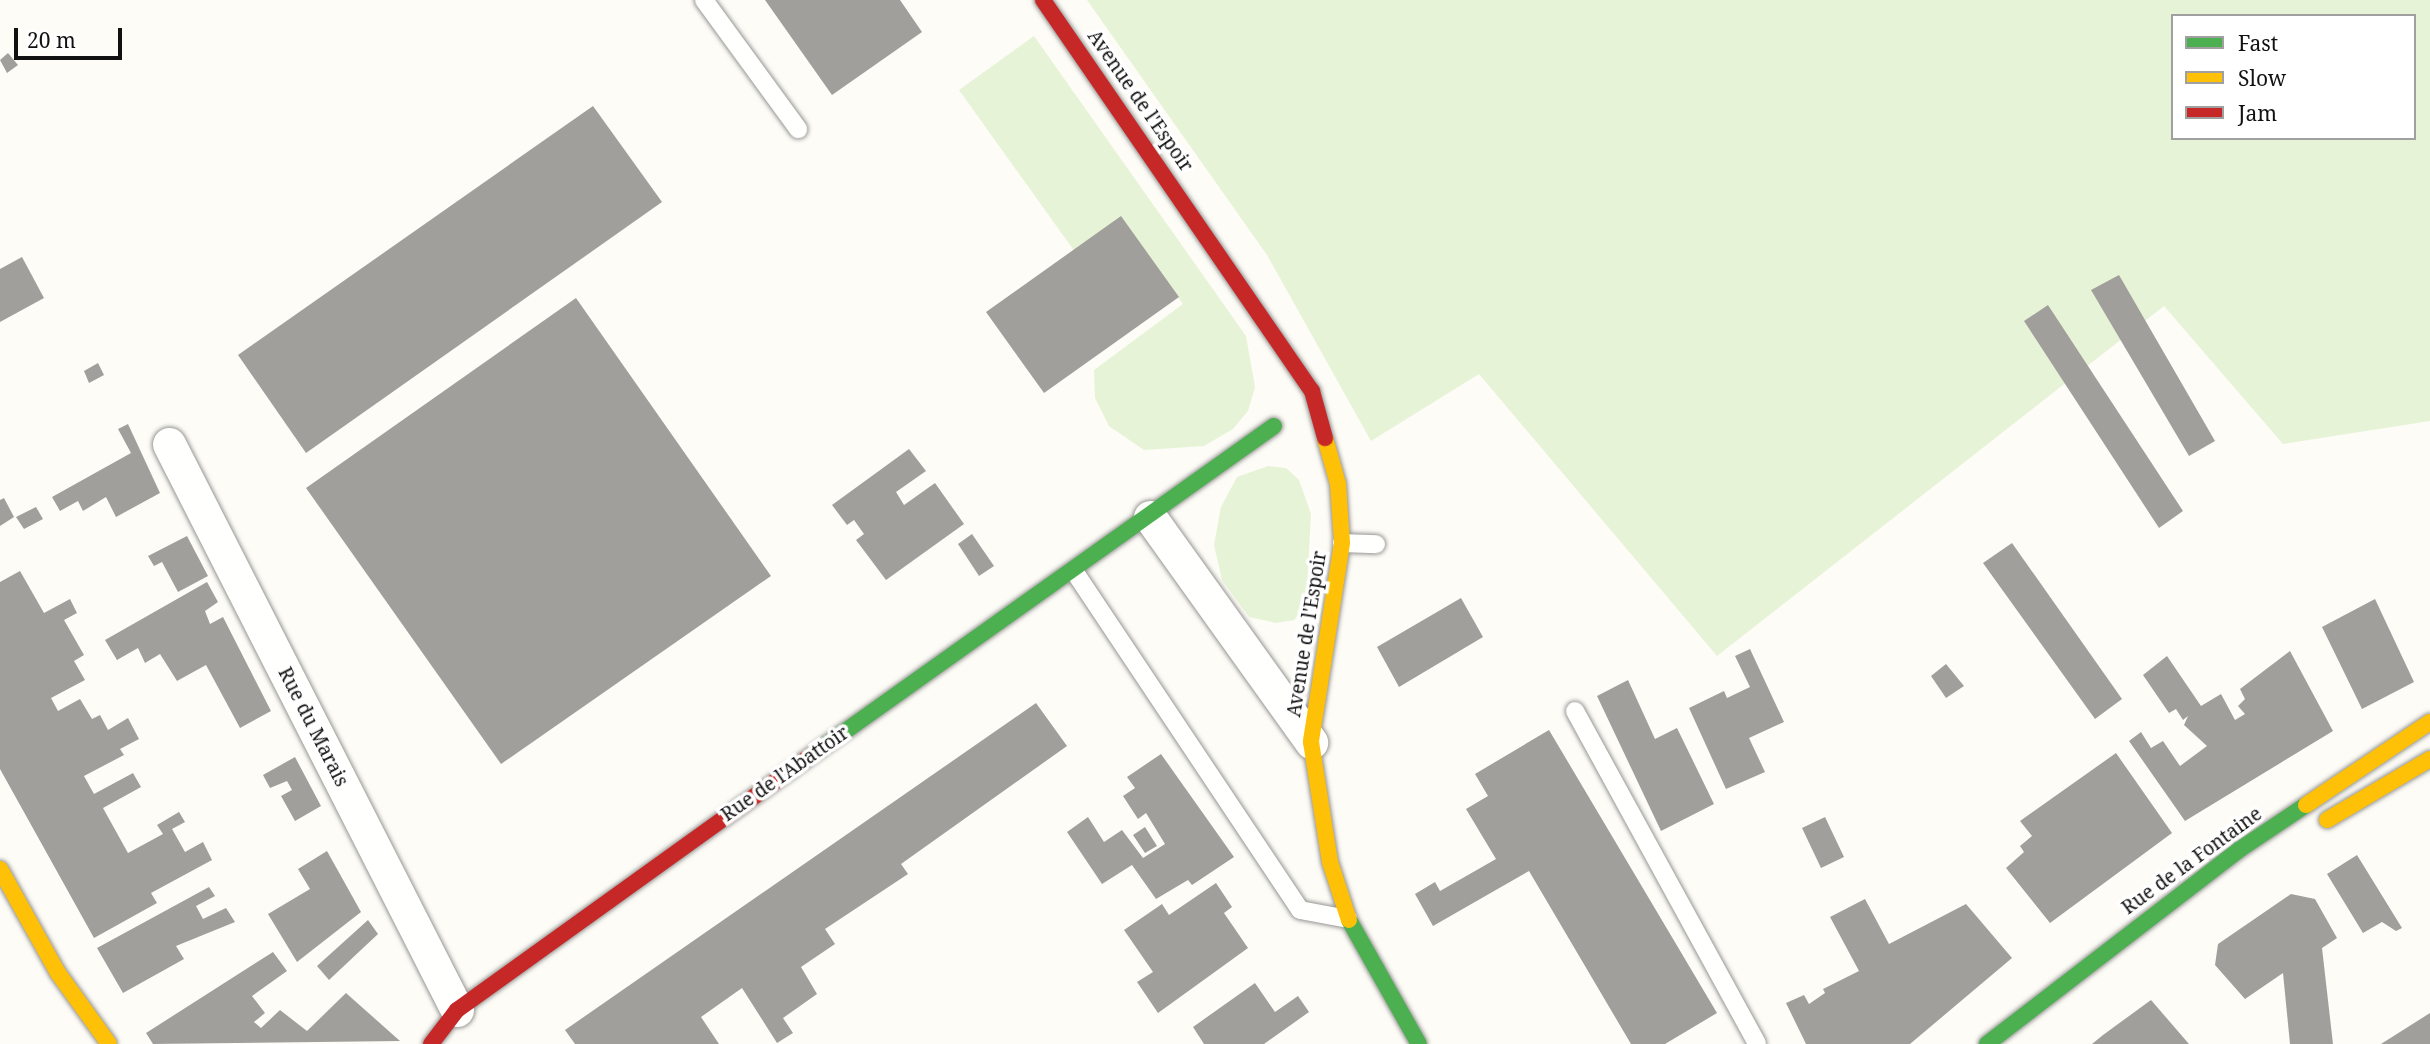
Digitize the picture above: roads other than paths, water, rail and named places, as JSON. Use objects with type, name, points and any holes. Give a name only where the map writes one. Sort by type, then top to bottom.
[{"type":"street","name":"Avenue de l'Espoir","points":[[1043,0],[1312,391],[1338,484],[1342,543],[1311,742],[1330,862],[1348,919],[1395,1011],[1419,1044]]},
{"type":"street","name":"Rue de l'Abattoir","points":[[431,1044],[457,1010],[1274,426]]},
{"type":"street","name":"Rue du Marais","points":[[169,444],[457,1010]]},
{"type":"street","points":[[1150,517],[1311,742]]},
{"type":"street","name":"Rue de la Fontaine","points":[[1987,1044],[2239,850],[2430,722]]},
{"type":"street","points":[[2313,829],[2430,759]]},
{"type":"street","points":[[0,869],[58,973],[109,1044]]},
{"type":"street","points":[[58,973],[78,1032]]},
{"type":"lane","points":[[704,0],[798,129]]},
{"type":"lane","points":[[1342,543],[1376,544]]},
{"type":"lane","points":[[1074,571],[1300,910],[1348,919]]},
{"type":"lane","points":[[1575,711],[1757,1044]]}]
